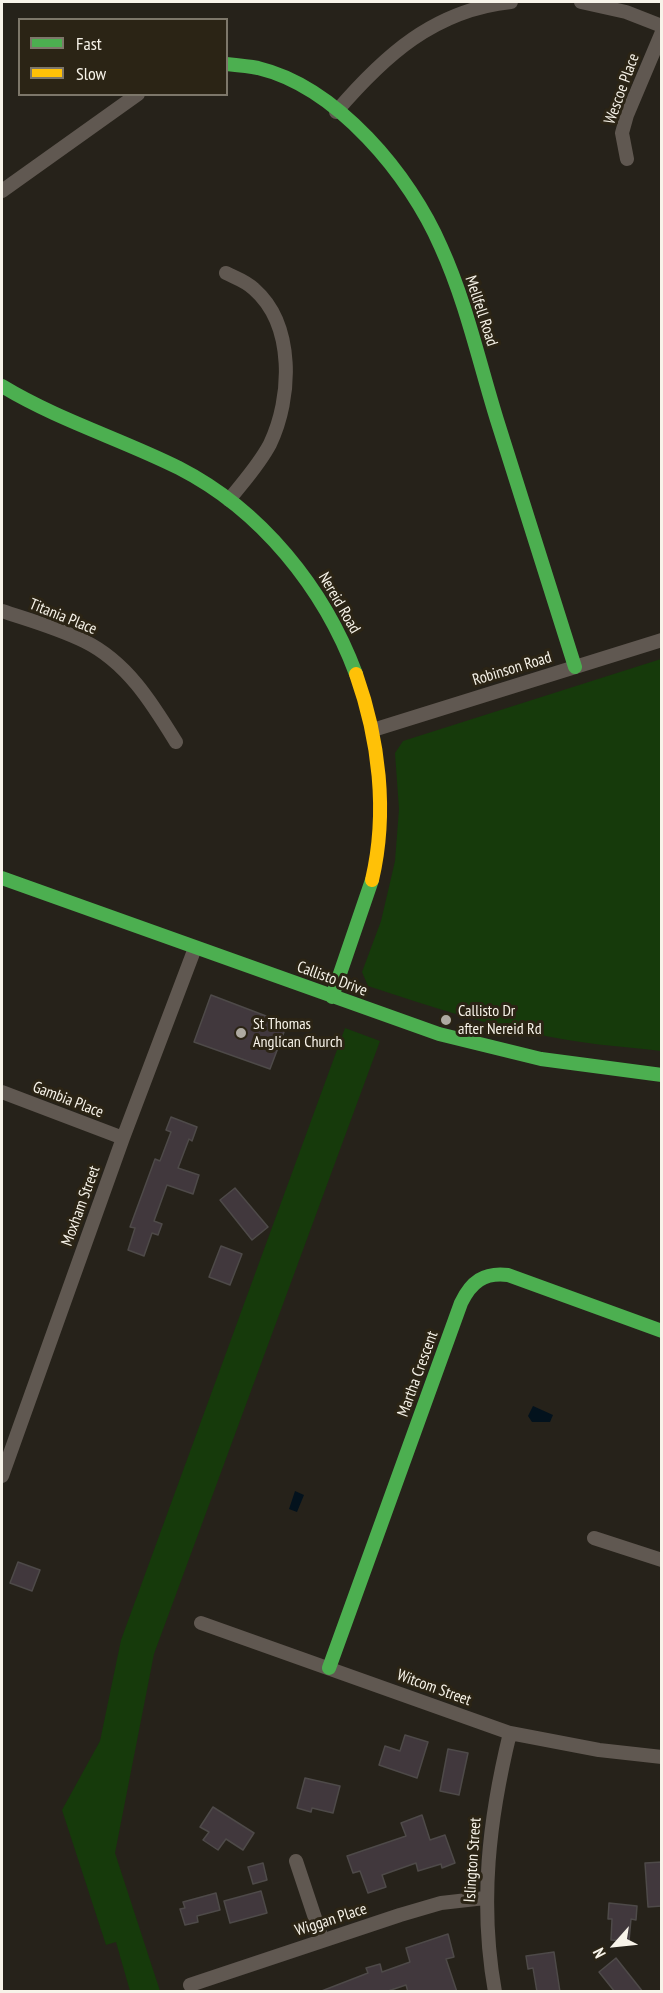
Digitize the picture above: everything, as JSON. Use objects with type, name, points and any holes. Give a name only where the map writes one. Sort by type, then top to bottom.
[{"type":"street","points":[[336,112],[369,73],[410,40],[459,15],[511,2]]},
{"type":"street","points":[[581,2],[626,12],[662,26]]},
{"type":"street","name":"Wescoe Place","points":[[627,159],[622,133],[627,115],[662,32]]},
{"type":"street","name":"Mellfell Road","points":[[228,64],[274,73],[306,89],[336,112],[382,155],[409,189],[432,227],[445,257],[575,667]]},
{"type":"street","points":[[2,191],[135,96]]},
{"type":"street","points":[[226,273],[255,289],[271,310],[283,345],[285,372],[283,405],[273,437],[257,464],[229,500]]},
{"type":"street","name":"Nereid Road","points":[[2,386],[57,418],[171,464],[229,500],[284,550],[325,607],[352,665],[373,730],[380,795],[375,868],[367,900],[332,997]]},
{"type":"street","name":"Titania Place","points":[[2,611],[79,638],[111,658],[143,691],[176,742]]},
{"type":"street","name":"Robinson Road","points":[[373,730],[662,640]]},
{"type":"street","name":"Callisto Drive","points":[[2,878],[439,1034],[498,1050],[662,1075]]},
{"type":"street","name":"Moxham Street","points":[[2,1476],[123,1138],[195,948]]},
{"type":"street","name":"Gambia Place","points":[[2,1092],[123,1138]]},
{"type":"street","name":"Martha Crescent","points":[[329,1668],[460,1304],[470,1287],[489,1274],[508,1275],[662,1331]]},
{"type":"street","points":[[594,1538],[662,1560]]},
{"type":"street","name":"Witcom Street","points":[[201,1623],[510,1733],[599,1750],[662,1757]]},
{"type":"street","name":"Islington Street","points":[[495,1992],[485,1898],[495,1800],[510,1733]]},
{"type":"street","points":[[296,1861],[322,1939]]},
{"type":"street","name":"Wiggan Place","points":[[190,1985],[322,1939],[441,1903],[485,1898]]},
{"type":"green space","points":[[661,659],[661,1051],[574,1041],[512,1029],[368,986],[362,972],[381,921],[395,861],[399,809],[395,753],[403,741]]},
{"type":"green space","points":[[345,1028],[380,1041],[154,1654],[115,1853],[160,1991],[130,1991],[116,1942],[106,1945],[62,1810],[100,1741],[121,1640]]},
{"type":"water","points":[[533,1406],[553,1415],[550,1422],[532,1422],[528,1416]]},
{"type":"water","points":[[295,1491],[304,1495],[297,1512],[289,1509]]},
{"type":"building","name":"St Thomas Anglican Church","points":[[211,995],[287,1024],[270,1069],[194,1042]]},
{"type":"building","points":[[171,1117],[197,1127],[192,1141],[189,1139],[178,1168],[199,1175],[193,1194],[167,1185],[154,1221],[162,1224],[158,1235],[152,1233],[144,1256],[128,1250],[135,1228],[130,1227],[155,1159],[160,1161],[171,1132],[166,1130]]},
{"type":"building","points":[[235,1188],[268,1227],[252,1240],[220,1200]]},
{"type":"building","points":[[221,1246],[242,1254],[230,1285],[209,1277]]},
{"type":"building","points":[[18,1562],[40,1570],[32,1591],[10,1583]]},
{"type":"building","points":[[405,1735],[428,1742],[417,1778],[379,1765],[385,1746],[400,1751]]},
{"type":"building","points":[[448,1749],[468,1753],[459,1795],[440,1791]]},
{"type":"building","points":[[305,1778],[340,1786],[333,1813],[312,1808],[311,1812],[297,1808]]},
{"type":"building","points":[[213,1807],[254,1833],[243,1850],[226,1839],[218,1850],[203,1840],[209,1832],[200,1827]]},
{"type":"building","points":[[422,1815],[430,1840],[445,1835],[455,1863],[442,1868],[441,1864],[418,1871],[416,1863],[382,1875],[386,1887],[368,1893],[360,1871],[353,1873],[347,1856],[406,1836],[401,1823]]},
{"type":"building","points":[[662,1862],[662,1906],[648,1907],[645,1863]]},
{"type":"building","points":[[263,1863],[267,1880],[253,1884],[248,1867]]},
{"type":"building","points":[[261,1891],[267,1913],[230,1923],[224,1901]]},
{"type":"building","points":[[216,1893],[220,1910],[197,1916],[198,1922],[185,1925],[180,1909],[185,1908],[183,1902]]},
{"type":"building","points":[[609,1903],[637,1906],[636,1920],[631,1919],[629,1941],[611,1940],[612,1919],[608,1919]]},
{"type":"building","points":[[448,1934],[454,1957],[446,1959],[457,1992],[408,1992],[406,1985],[385,1992],[319,1992],[368,1973],[366,1968],[380,1964],[382,1972],[410,1962],[406,1948]]},
{"type":"building","points":[[554,1952],[560,1992],[537,1992],[533,1968],[528,1969],[526,1956]]},
{"type":"building","points":[[616,1958],[643,1992],[615,1992],[599,1972]]},
{"type":"traffic: fast","points":[[228,64],[258,68],[287,78],[316,94],[342,114],[368,138],[390,164],[427,219],[450,268],[465,311],[575,667]]},
{"type":"traffic: fast","points":[[2,386],[45,409],[179,468],[209,485],[237,506],[263,529],[308,582],[343,642],[356,674]]},
{"type":"traffic: fast","points":[[2,878],[439,1034],[541,1059],[662,1075]]},
{"type":"traffic: fast","points":[[332,997],[372,880]]},
{"type":"traffic: fast","points":[[329,1668],[461,1303],[469,1289],[485,1277],[508,1275],[662,1331]]},
{"type":"traffic: slow","points":[[356,674],[370,724],[379,776],[379,828],[372,880]]},
{"type":"place","name":"Callisto Dr after Nereid Rd","points":[[446,1020]]},
{"type":"place","name":"St Thomas Anglican Church","points":[[241,1033]]}]
